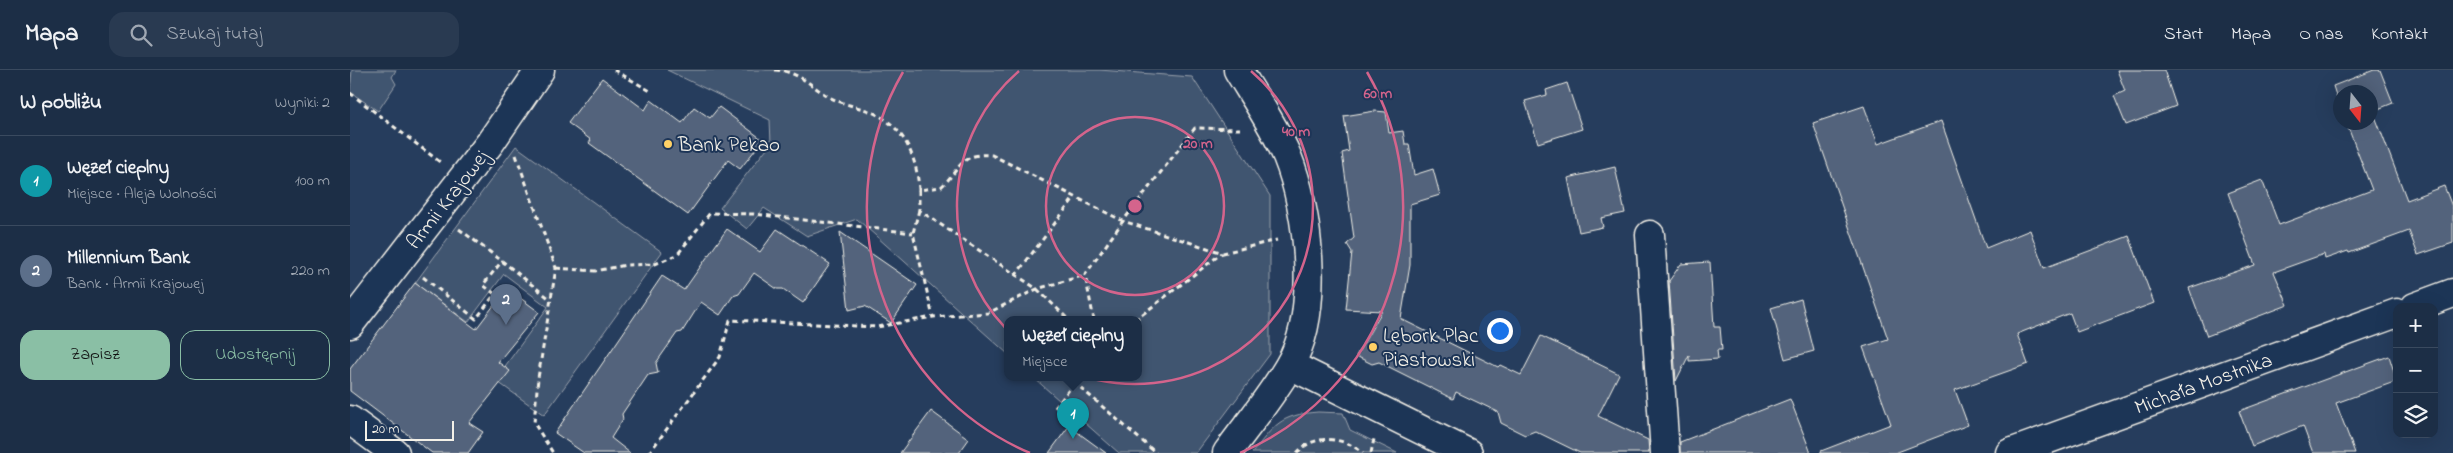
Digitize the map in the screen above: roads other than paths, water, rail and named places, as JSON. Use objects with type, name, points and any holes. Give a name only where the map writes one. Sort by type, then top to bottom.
[{"type":"street","name":"Armii Krajowej","points":[[350,324],[484,150],[540,70]]},
{"type":"street","points":[[1228,453],[1290,365],[1303,324],[1308,296],[1306,232],[1292,170],[1258,124],[1238,70]]},
{"type":"street","points":[[1650,235],[1665,453]]},
{"type":"street","points":[[2426,303],[2453,293]]},
{"type":"street","name":"Michała Mostnika","points":[[2010,453],[2393,314]]},
{"type":"street","points":[[1290,365],[1468,453]]},
{"type":"street","points":[[350,420],[395,453]]},
{"type":"place","name":"Bank Pekao","points":[[668,144]]},
{"type":"place","name":"Millennium Bank","points":[[506,325]]},
{"type":"place","name":"Lębork Plac Piastowski","points":[[1373,347]]},
{"type":"place","name":"Węzeł cieplny","points":[[1073,439]]}]
